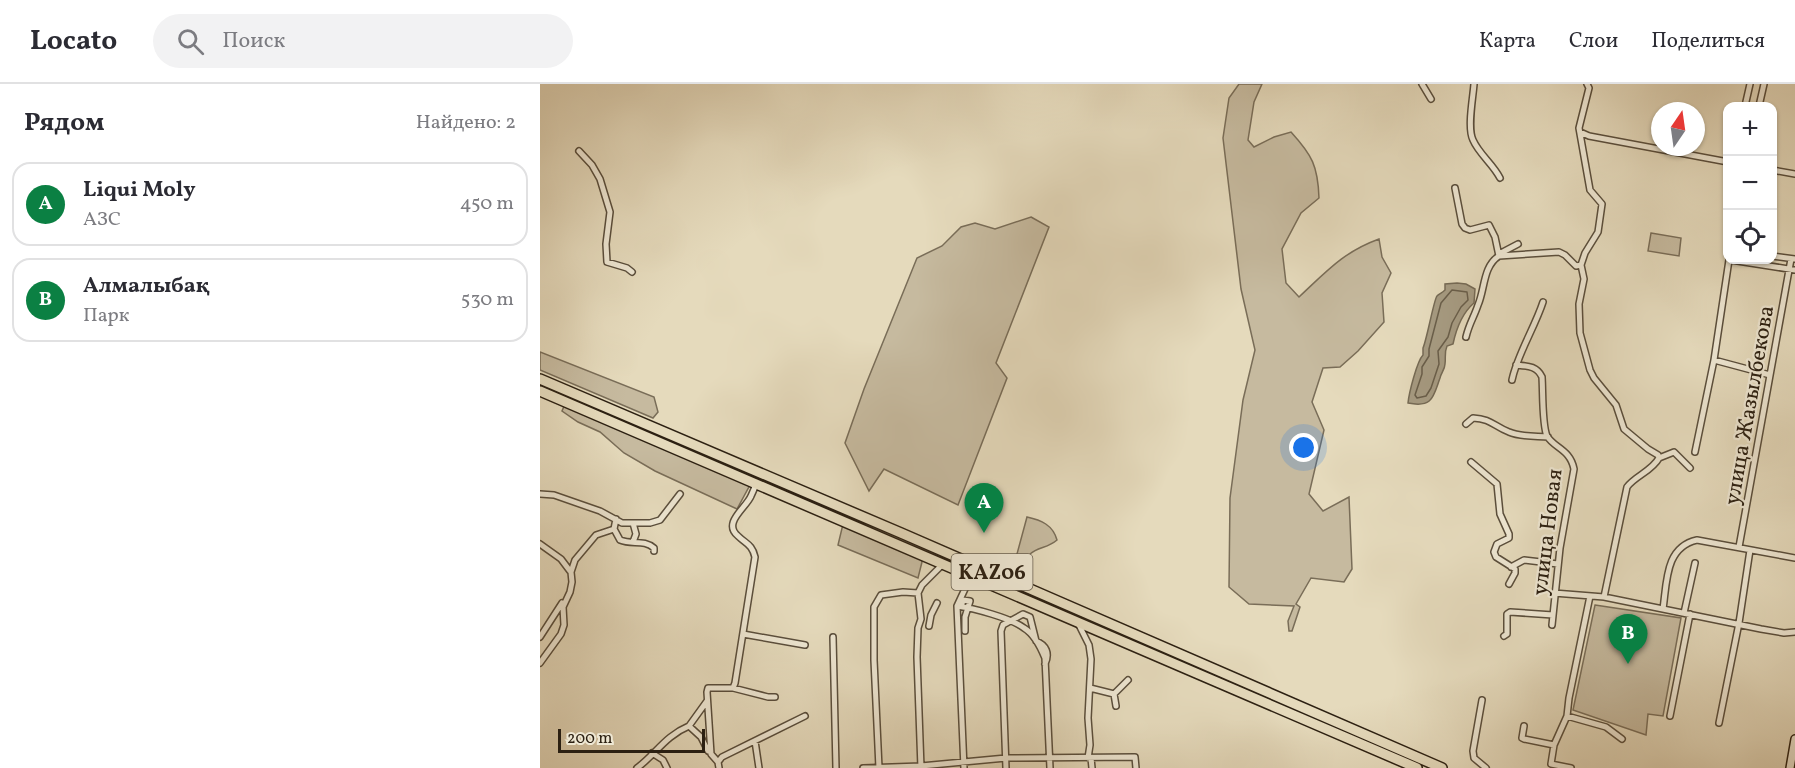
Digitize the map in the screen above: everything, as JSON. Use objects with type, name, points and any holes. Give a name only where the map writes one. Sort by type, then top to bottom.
[{"type":"highway","name":"KАZ06","points":[[540,379],[1442,768]]},
{"type":"highway","name":"KАZ06","points":[[540,391],[1417,768]]},
{"type":"main road","points":[[1790,768],[1795,739]]},
{"type":"street","points":[[1422,84],[1431,99]]},
{"type":"street","points":[[1474,84],[1471,128],[1473,140],[1496,169],[1500,178]]},
{"type":"street","points":[[1579,266],[1598,232],[1602,204],[1590,189],[1579,128],[1589,88],[1587,84]]},
{"type":"street","points":[[1746,102],[1750,84]]},
{"type":"street","points":[[1761,102],[1764,84]]},
{"type":"street","points":[[1580,132],[1590,136],[1723,161]]},
{"type":"street","points":[[579,151],[592,165],[600,179],[610,212],[606,244],[607,262],[627,268],[632,272]]},
{"type":"street","points":[[1777,171],[1795,174]]},
{"type":"street","points":[[1455,188],[1460,216],[1465,228],[1470,231],[1489,225],[1495,237],[1499,255]]},
{"type":"street","points":[[1466,337],[1490,266],[1499,255],[1518,244]]},
{"type":"street","points":[[1499,255],[1559,252],[1579,266],[1583,274],[1579,304],[1580,333],[1590,370],[1616,405],[1624,429],[1659,458]]},
{"type":"street","points":[[1777,257],[1793,259]]},
{"type":"street","name":"улица Жазылбекова","points":[[1739,547],[1793,259]]},
{"type":"street","points":[[1695,452],[1714,360],[1729,264]]},
{"type":"street","points":[[1770,264],[1792,269]]},
{"type":"street","points":[[1512,380],[1516,365],[1533,332],[1543,303]]},
{"type":"street","points":[[1714,360],[1770,375]]},
{"type":"street","name":"улица Новая","points":[[1516,365],[1538,370],[1542,377],[1544,424],[1548,437],[1563,449],[1571,459],[1574,469],[1558,564],[1552,625]]},
{"type":"street","points":[[1466,424],[1473,418],[1490,420],[1510,433],[1548,437]]},
{"type":"street","points":[[1604,597],[1627,487],[1664,455],[1674,452],[1690,468]]},
{"type":"street","points":[[1471,462],[1497,484],[1500,514],[1509,538],[1497,544],[1494,552],[1496,557],[1515,569],[1509,584]]},
{"type":"street","points":[[733,688],[755,557],[750,544],[738,537],[732,526],[734,518],[751,497],[756,483]]},
{"type":"street","points":[[540,494],[554,495],[600,511],[622,523],[650,523],[660,519],[680,494]]},
{"type":"street","points":[[616,519],[614,529],[620,540],[647,543],[654,548],[654,551]]},
{"type":"street","points":[[633,523],[636,534],[633,542]]},
{"type":"street","points":[[540,663],[561,634],[564,625],[563,607],[572,582],[571,572],[575,560],[596,535],[614,529]]},
{"type":"street","points":[[1663,609],[1671,559],[1683,544],[1697,540],[1795,558]]},
{"type":"street","points":[[540,544],[561,559],[571,572]]},
{"type":"street","points":[[1719,723],[1739,623],[1750,550]]},
{"type":"street","points":[[1511,567],[1524,560],[1558,564]]},
{"type":"street","points":[[1670,716],[1695,563]]},
{"type":"street","points":[[921,767],[918,628],[921,619],[918,593],[922,585],[942,565]]},
{"type":"street","points":[[964,765],[959,606],[970,576]]},
{"type":"street","points":[[879,768],[874,607],[881,595],[903,592],[918,593]]},
{"type":"street","points":[[1554,593],[1604,597],[1761,629],[1784,633],[1795,632]]},
{"type":"street","points":[[1571,768],[1551,764],[1554,745],[1567,716],[1590,596]]},
{"type":"street","points":[[540,637],[566,599]]},
{"type":"street","points":[[929,626],[937,603]]},
{"type":"street","points":[[959,606],[1025,628],[1042,650],[1045,664],[1050,768]]},
{"type":"street","points":[[965,631],[965,617],[969,608]]},
{"type":"street","points":[[1504,636],[1507,634],[1507,614],[1510,612],[1553,615]]},
{"type":"street","points":[[1006,768],[1001,631],[1003,625],[1023,614],[1027,615],[1030,617],[1036,641]]},
{"type":"street","points":[[918,628],[931,615]]},
{"type":"street","points":[[1077,621],[1089,645],[1088,718],[1092,768]]},
{"type":"street","points":[[743,634],[805,645]]},
{"type":"street","points":[[832,638],[836,768]]},
{"type":"street","points":[[1114,694],[1128,680]]},
{"type":"street","points":[[711,754],[708,688],[733,688],[775,697]]},
{"type":"street","points":[[1090,688],[1114,694]]},
{"type":"street","points":[[1114,694],[1116,706]]},
{"type":"street","points":[[1482,700],[1473,751],[1474,758],[1486,768]]},
{"type":"street","points":[[636,768],[667,738],[689,726],[707,701]]},
{"type":"street","points":[[689,726],[701,737],[711,754],[720,762],[755,741],[805,716]]},
{"type":"street","points":[[1567,716],[1606,727],[1622,739]]},
{"type":"street","points":[[1524,726],[1522,738],[1554,745]]},
{"type":"street","points":[[755,741],[759,768]]},
{"type":"street","points":[[652,753],[663,760],[667,768]]},
{"type":"street","points":[[863,768],[964,765],[1006,758],[1135,757],[1136,768]]},
{"type":"shaded area","points":[[1239,84],[1262,84],[1254,102],[1248,140],[1254,147],[1291,132],[1309,155],[1317,177],[1319,198],[1301,213],[1282,249],[1286,283],[1299,297],[1345,256],[1379,239],[1382,257],[1391,273],[1382,293],[1384,322],[1340,367],[1323,368],[1312,402],[1324,430],[1309,494],[1323,511],[1349,497],[1352,569],[1344,582],[1311,578],[1296,604],[1300,607],[1292,631],[1289,631],[1288,621],[1294,606],[1249,604],[1229,587],[1230,498],[1243,400],[1255,350],[1241,289],[1223,138],[1229,98]]},
{"type":"shaded area","points":[[1031,217],[1049,227],[996,363],[1007,378],[958,505],[884,469],[869,491],[845,443],[864,389],[917,258],[942,246],[961,227],[975,223],[995,229]]},
{"type":"shaded area","points":[[1651,233],[1681,238],[1679,256],[1648,251]]},
{"type":"shaded area","points":[[540,352],[654,397],[658,412],[653,418],[540,370]]},
{"type":"shaded area","points":[[565,404],[751,483],[737,509],[655,471],[624,453],[600,432],[578,422],[562,411]]},
{"type":"shaded area","points":[[1027,517],[1046,524],[1053,530],[1057,540],[1030,554],[1028,564],[1020,570],[1012,561],[1017,554]]},
{"type":"shaded area","points":[[843,524],[921,558],[918,578],[838,545]]},
{"type":"shaded area","points":[[1595,605],[1681,618],[1663,716],[1648,714],[1646,735],[1573,710]]},
{"type":"water","points":[[1445,284],[1466,284],[1475,289],[1474,303],[1462,317],[1453,344],[1447,346],[1444,368],[1431,400],[1423,404],[1408,403],[1416,370],[1423,355],[1437,296],[1445,290]]},
{"type":"place","name":"Liqui Moly","points":[[984,533]]},
{"type":"place","name":"Алмалыбақ","points":[[1628,664]]}]
